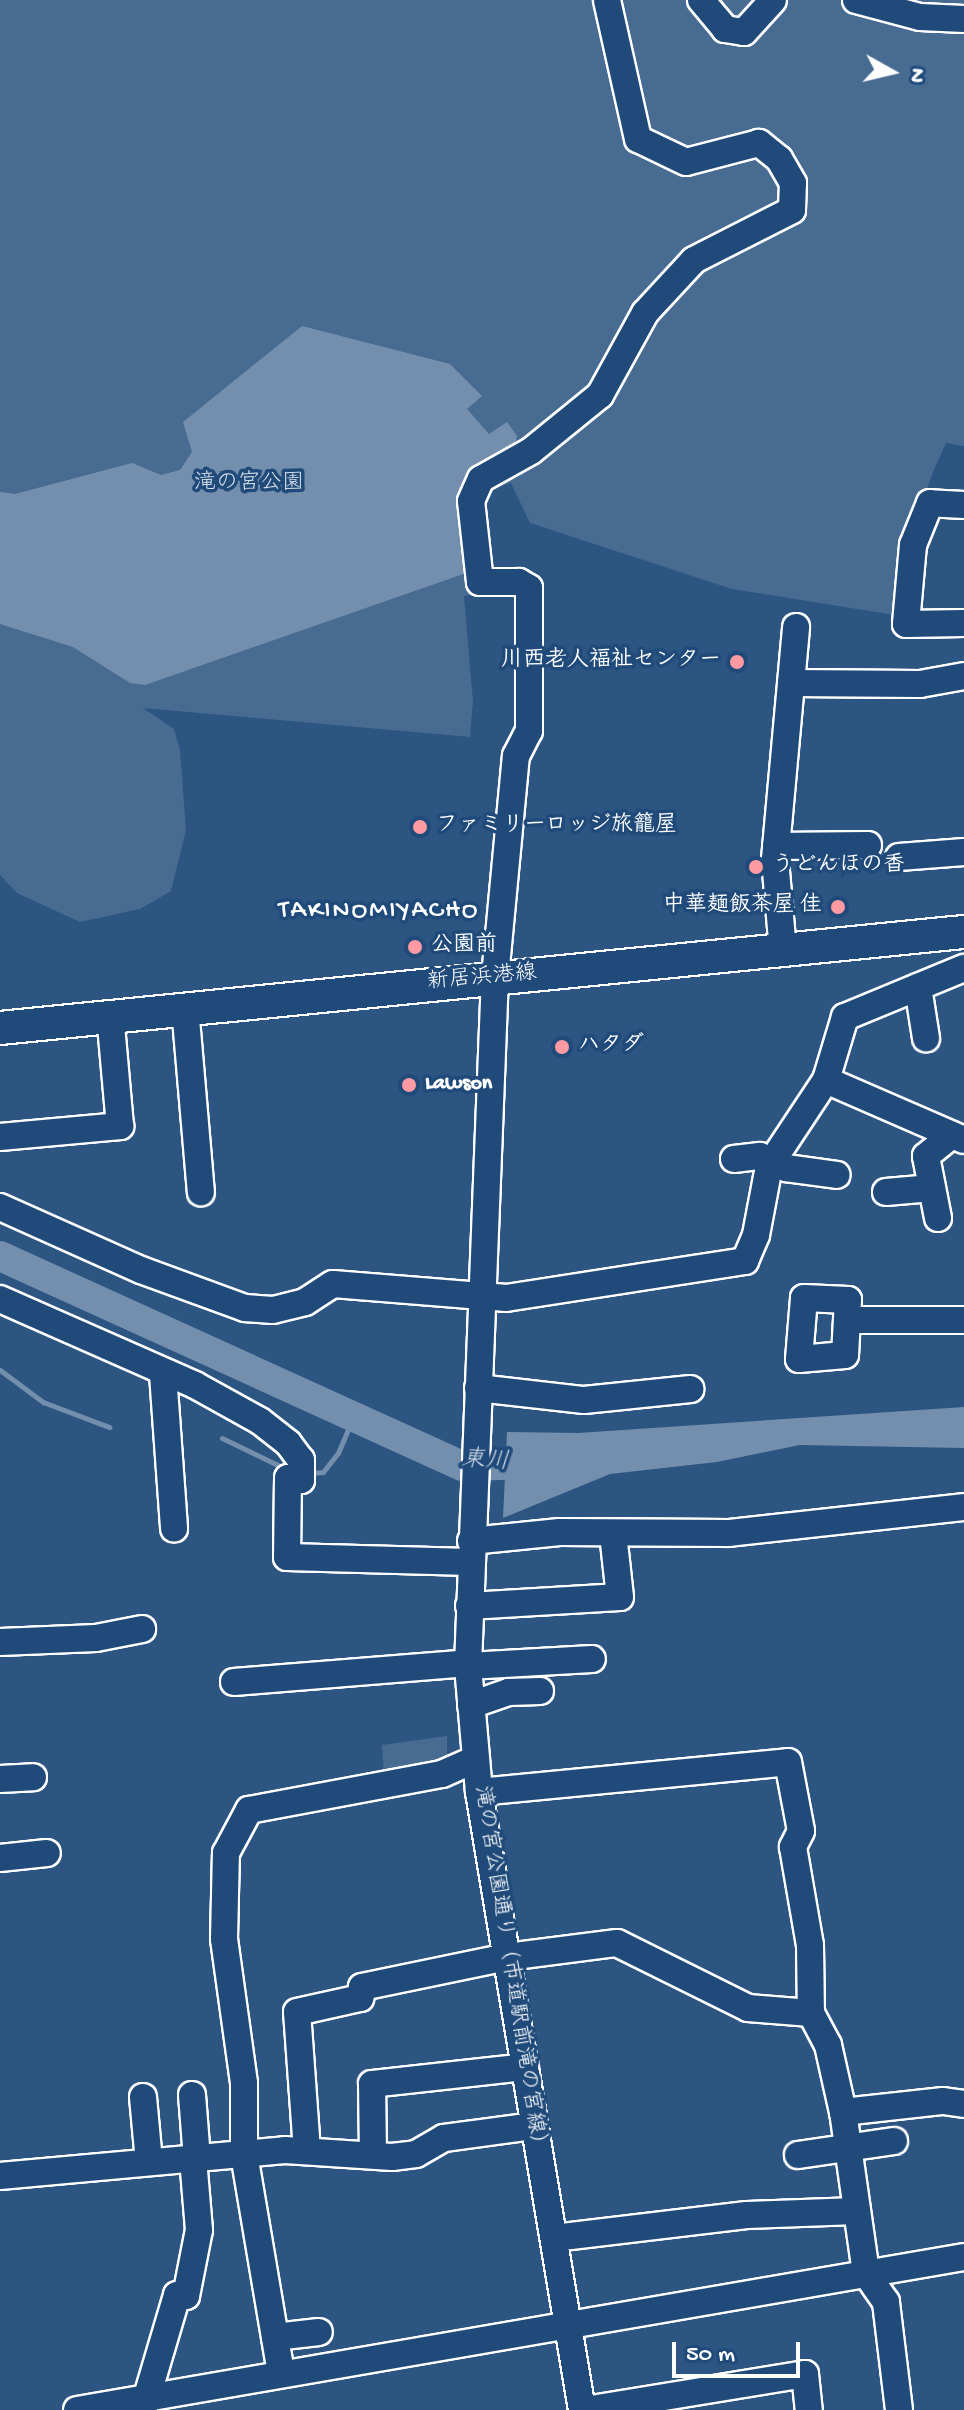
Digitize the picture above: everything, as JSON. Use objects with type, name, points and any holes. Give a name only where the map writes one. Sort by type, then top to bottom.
[{"type":"main road","name":"新居浜港線","points":[[0,1028],[110,1014],[964,932]]},
{"type":"street","points":[[607,0],[638,139],[686,162],[759,143],[779,159],[793,183],[792,210],[694,260],[645,313],[600,395],[531,451],[481,479],[471,501],[480,582],[519,582],[529,588],[529,731],[516,756],[495,977],[478,1388],[584,1400],[690,1389]]},
{"type":"street","points":[[701,0],[725,29],[744,32],[773,0]]},
{"type":"street","points":[[856,0],[920,17],[964,19]]},
{"type":"street","points":[[964,505],[930,503],[913,545],[906,624],[964,623]]},
{"type":"street","points":[[783,951],[776,846],[796,627]]},
{"type":"street","points":[[791,683],[920,684],[964,676]]},
{"type":"street","points":[[776,846],[868,845]]},
{"type":"street","points":[[899,857],[964,852]]},
{"type":"street","points":[[0,1207],[141,1270],[245,1308],[273,1310],[305,1302],[333,1284],[484,1298],[745,1261],[772,1160],[826,1080],[845,1017],[964,968]]},
{"type":"street","points":[[918,987],[926,1038]]},
{"type":"street","points":[[185,1007],[201,1192]]},
{"type":"street","points":[[0,1137],[120,1126],[110,1014]]},
{"type":"street","points":[[826,1080],[958,1137]]},
{"type":"street","points":[[938,1218],[926,1156],[958,1137]]},
{"type":"street","points":[[734,1159],[772,1160],[786,1168],[837,1175]]},
{"type":"street","points":[[886,1192],[932,1188]]},
{"type":"street","points":[[0,1299],[260,1421],[301,1470],[288,1478],[287,1557],[471,1544],[560,1532],[729,1533],[964,1507]]},
{"type":"street","points":[[848,1320],[964,1320]]},
{"type":"street","points":[[163,1374],[174,1529]]},
{"type":"street","name":"滝の宮公園通り（市道駅前滝の宮線）","points":[[478,1388],[468,1664],[475,1759],[534,2126],[584,2410]]},
{"type":"street","points":[[469,1606],[620,1597],[613,1534]]},
{"type":"street","points":[[0,1642],[96,1638],[142,1629]]},
{"type":"street","points":[[234,1682],[468,1664],[592,1659]]},
{"type":"street","points":[[471,1705],[508,1692],[540,1692]]},
{"type":"street","points":[[281,2373],[244,2154],[244,2083],[224,1939],[226,1853],[240,1820],[249,1810],[442,1774],[475,1759]]},
{"type":"street","points":[[479,1792],[788,1762],[801,1831],[793,1847],[810,1945],[811,2013],[828,2045],[843,2112],[866,2273],[886,2302],[899,2410]]},
{"type":"street","points":[[0,1779],[33,1777]]},
{"type":"street","points":[[0,1858],[47,1853]]},
{"type":"street","points":[[307,2151],[297,2012],[360,1998],[362,1987],[507,1957],[617,1943],[748,2008],[811,2013]]},
{"type":"street","points":[[373,2154],[372,2084],[525,2067]]},
{"type":"street","points":[[146,2404],[177,2295],[186,2296],[199,2230],[192,2095]]},
{"type":"street","points":[[143,2097],[149,2162]]},
{"type":"street","points":[[843,2112],[943,2101],[964,2104]]},
{"type":"street","points":[[0,2176],[244,2154],[307,2151],[416,2154],[444,2138],[534,2126]]},
{"type":"street","points":[[798,2155],[894,2141]]},
{"type":"street","points":[[554,2238],[747,2215],[857,2211]]},
{"type":"street","points":[[77,2410],[146,2404],[281,2373],[964,2257]]},
{"type":"street","points":[[275,2337],[319,2332]]},
{"type":"street","points":[[584,2410],[805,2374],[809,2410]]},
{"type":"green space","name":"滝の宮公園","points":[[0,0],[964,0],[964,446],[946,443],[933,472],[904,553],[901,616],[732,589],[530,523],[511,483],[484,492],[483,593],[464,596],[473,701],[470,737],[143,708],[174,729],[180,750],[186,830],[171,891],[140,909],[80,922],[17,893],[0,875]]},
{"type":"green space","points":[[447,1736],[447,1761],[384,1776],[382,1745]]},
{"type":"shaded area","points":[[302,326],[450,364],[482,396],[467,409],[489,434],[507,422],[517,436],[515,446],[470,474],[460,488],[472,571],[145,685],[130,683],[73,647],[0,624],[0,492],[15,494],[132,463],[161,475],[180,470],[192,452],[183,422]]},
{"type":"shaded area","points":[[964,1407],[964,1448],[800,1445],[717,1462],[610,1474],[503,1518],[507,1432],[578,1433]]},
{"type":"waterway","name":"東川","points":[[0,1256],[462,1466],[544,1464]]},
{"type":"waterway","points":[[0,1370],[43,1402],[109,1427]]},
{"type":"waterway","points":[[311,1473],[323,1472],[338,1453],[353,1417]]},
{"type":"waterway","points":[[222,1438],[286,1469]]},
{"type":"place","name":"川西老人福祉センター","points":[[737,662]]},
{"type":"place","name":"ファミリーロッジ旅籠屋","points":[[420,827]]},
{"type":"place","name":"うどんほの香","points":[[756,867]]},
{"type":"place","name":"中華麺飯茶屋 佳","points":[[838,907]]},
{"type":"place","name":"公園前","points":[[415,947]]},
{"type":"place","name":"ハタダ","points":[[562,1047]]},
{"type":"place","name":"Lawson","points":[[409,1085]]},
{"type":"district","name":"TAKINOMIYACHO","points":[[379,912]]}]
